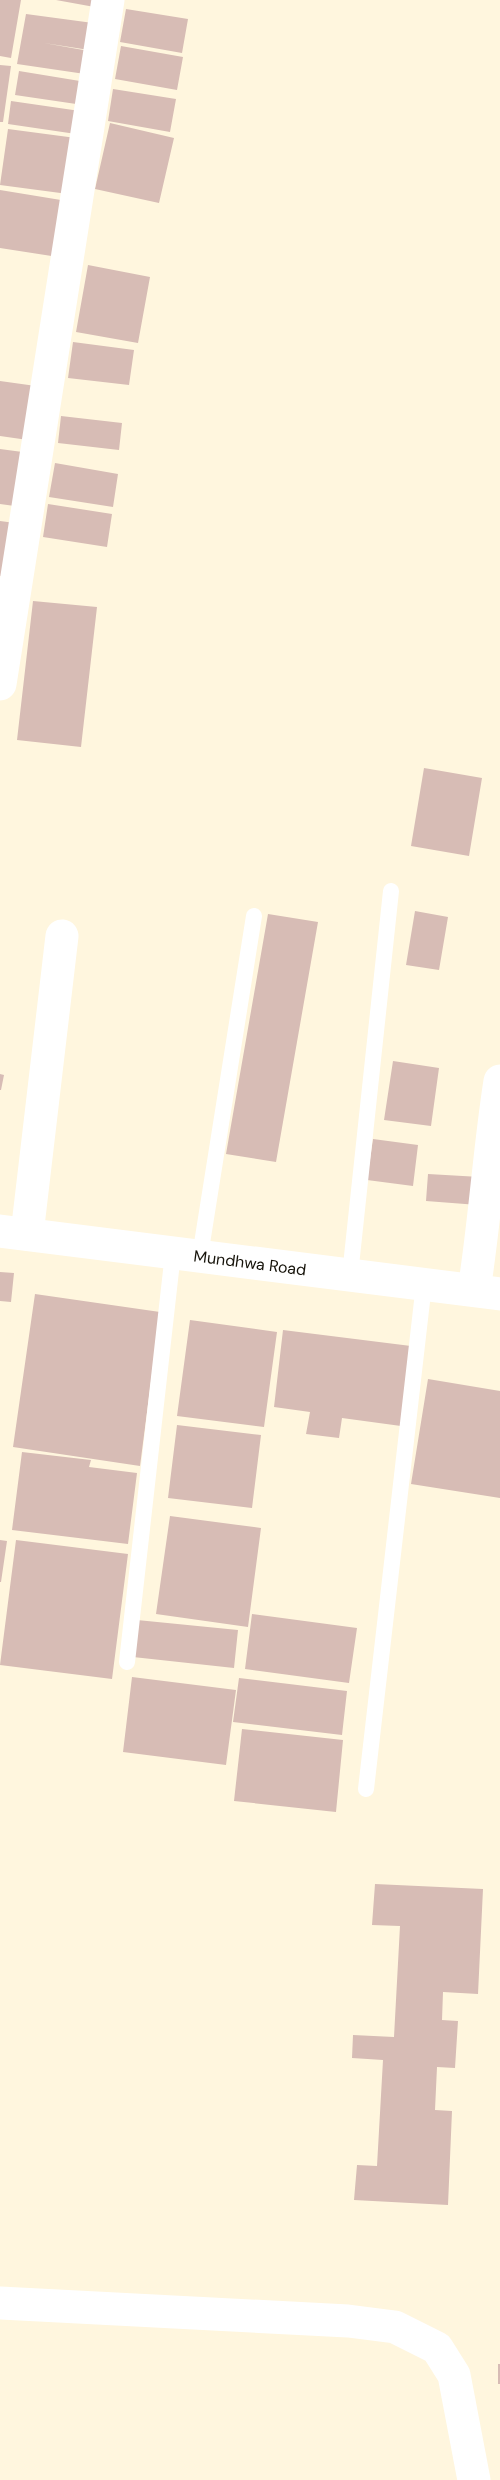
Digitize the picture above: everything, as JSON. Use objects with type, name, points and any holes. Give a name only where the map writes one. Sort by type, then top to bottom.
[{"type":"street","points":[[0,684],[108,0]]},
{"type":"street","points":[[13,1233],[62,936]]},
{"type":"street","points":[[487,1292],[484,1228],[500,1081]]},
{"type":"street","name":"Mundhwa Road","points":[[13,1233],[487,1292]]},
{"type":"street","points":[[0,2303],[348,2321],[395,2327],[437,2348],[454,2375],[474,2480]]},
{"type":"lane","points":[[350,1275],[391,891]]},
{"type":"lane","points":[[127,1662],[186,1254],[254,916]]},
{"type":"lane","points":[[366,1789],[424,1284]]},
{"type":"building","points":[[0,0],[21,0],[11,58],[0,56]]},
{"type":"building","points":[[56,0],[101,0],[100,8]]},
{"type":"building","points":[[126,9],[188,19],[182,53],[120,42]]},
{"type":"building","points":[[26,14],[93,23],[89,50],[44,43],[89,51],[85,74],[17,64]]},
{"type":"building","points":[[121,46],[183,57],[177,90],[115,79]]},
{"type":"building","points":[[0,65],[11,66],[3,122],[0,122]]},
{"type":"building","points":[[19,71],[86,82],[83,105],[15,95]]},
{"type":"building","points":[[113,89],[176,99],[170,132],[108,121]]},
{"type":"building","points":[[11,101],[80,111],[76,134],[8,124]]},
{"type":"building","points":[[110,123],[174,138],[159,203],[95,189]]},
{"type":"building","points":[[8,129],[76,138],[68,194],[0,185]]},
{"type":"building","points":[[0,190],[67,201],[58,257],[0,248]]},
{"type":"building","points":[[88,265],[150,277],[138,343],[76,332]]},
{"type":"building","points":[[73,342],[134,350],[129,385],[68,378]]},
{"type":"building","points":[[0,381],[43,387],[35,441],[0,436]]},
{"type":"building","points":[[61,416],[122,423],[119,450],[58,443]]},
{"type":"building","points":[[0,449],[30,453],[22,507],[0,504]]},
{"type":"building","points":[[55,463],[118,474],[113,507],[49,497]]},
{"type":"building","points":[[48,504],[112,514],[107,547],[43,537]]},
{"type":"building","points":[[0,521],[15,523],[7,577],[0,576]]},
{"type":"building","points":[[33,601],[97,607],[81,747],[17,740]]},
{"type":"building","points":[[424,768],[482,778],[469,856],[411,846]]},
{"type":"building","points":[[415,911],[448,917],[439,970],[406,965]]},
{"type":"building","points":[[268,914],[318,922],[276,1162],[226,1154]]},
{"type":"building","points":[[393,1061],[439,1068],[431,1126],[384,1120]]},
{"type":"building","points":[[0,1074],[4,1075],[1,1090],[0,1090]]},
{"type":"building","points":[[373,1139],[418,1145],[413,1186],[367,1180]]},
{"type":"building","points":[[428,1174],[480,1177],[478,1205],[426,1201]]},
{"type":"building","points":[[0,1272],[14,1273],[11,1302],[0,1301]]},
{"type":"building","points":[[35,1294],[160,1312],[140,1466],[13,1447]]},
{"type":"building","points":[[190,1320],[277,1332],[264,1427],[177,1416]]},
{"type":"building","points":[[283,1330],[411,1346],[401,1426],[342,1418],[339,1438],[306,1434],[310,1412],[274,1407]]},
{"type":"building","points":[[428,1379],[500,1391],[500,1498],[411,1484]]},
{"type":"building","points":[[177,1425],[261,1435],[252,1508],[168,1498]]},
{"type":"building","points":[[22,1452],[91,1460],[89,1467],[137,1473],[128,1544],[12,1530]]},
{"type":"building","points":[[170,1516],[261,1528],[248,1627],[156,1614]]},
{"type":"building","points":[[0,1540],[7,1541],[1,1582],[0,1582]]},
{"type":"building","points":[[16,1540],[128,1554],[112,1679],[0,1665]]},
{"type":"building","points":[[252,1614],[357,1628],[349,1683],[245,1669]]},
{"type":"building","points":[[137,1620],[238,1630],[234,1668],[133,1657]]},
{"type":"building","points":[[132,1677],[236,1690],[226,1765],[123,1752]]},
{"type":"building","points":[[239,1678],[347,1691],[342,1735],[233,1722]]},
{"type":"building","points":[[242,1729],[343,1740],[336,1812],[234,1801]]},
{"type":"building","points":[[375,1884],[483,1889],[478,1994],[443,1992],[442,2020],[458,2021],[455,2068],[437,2067],[435,2110],[452,2111],[448,2205],[354,2200],[357,2165],[377,2166],[383,2060],[352,2058],[353,2035],[394,2037],[400,1926],[372,1925]]},
{"type":"building","points":[[498,2364],[500,2364],[500,2384],[498,2384]]}]
